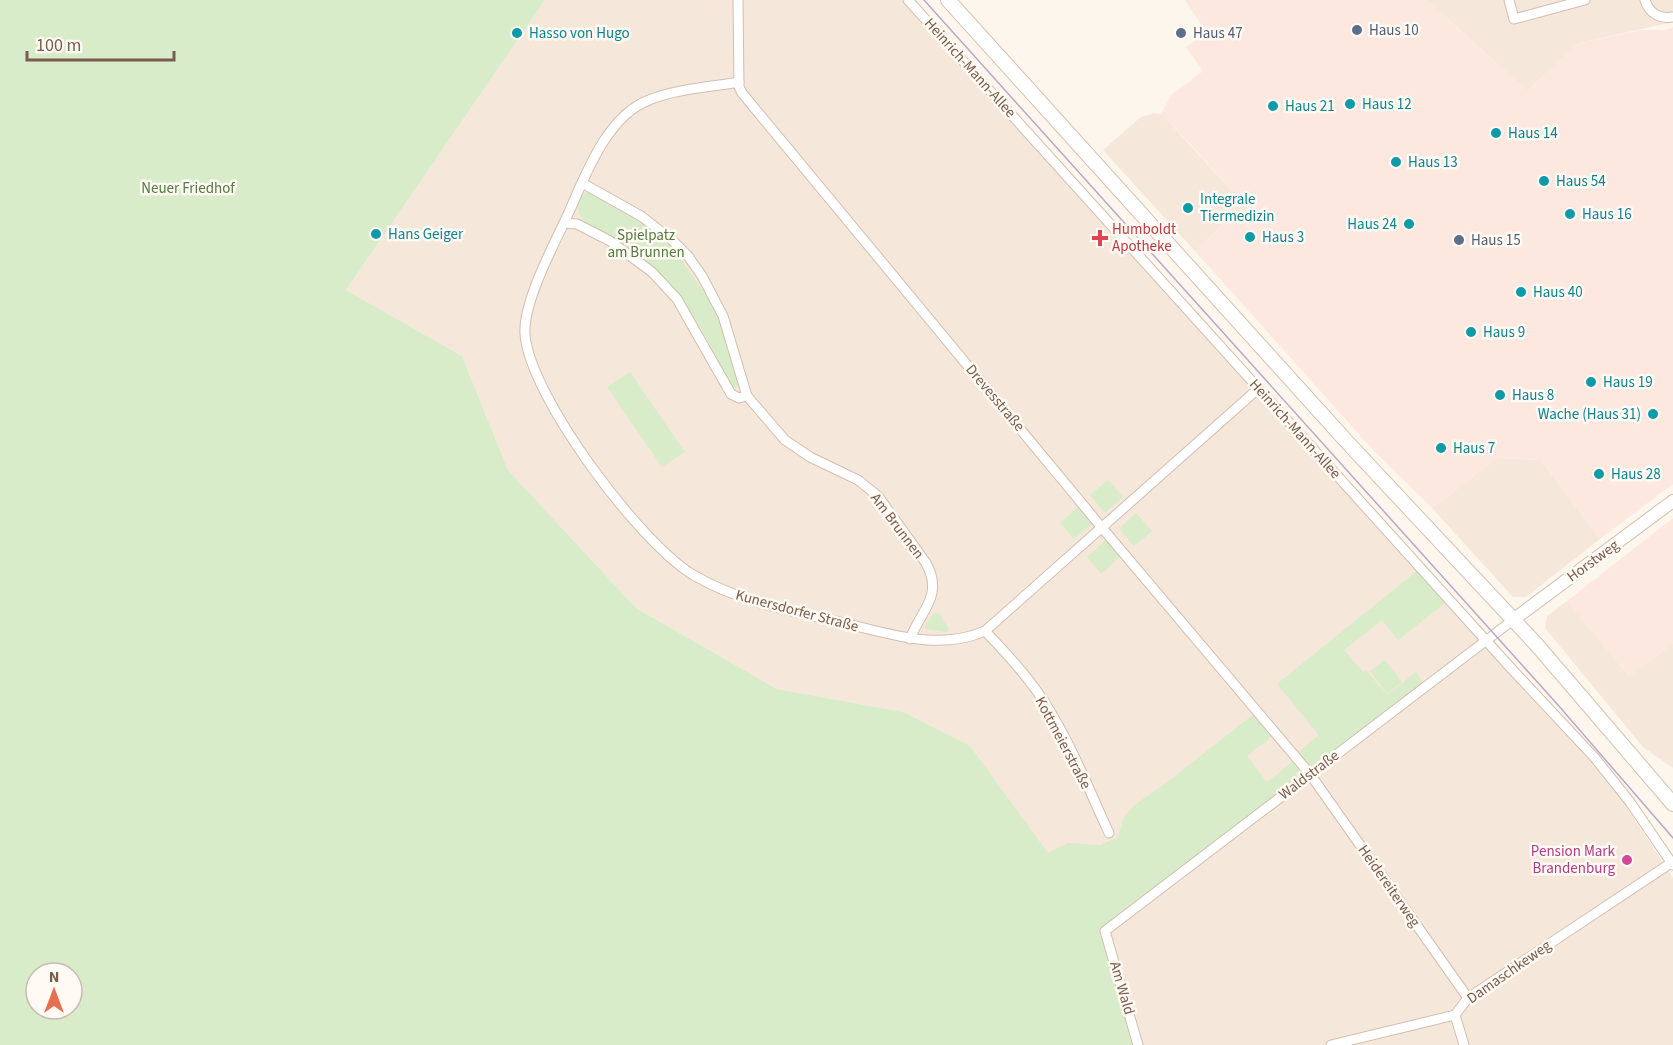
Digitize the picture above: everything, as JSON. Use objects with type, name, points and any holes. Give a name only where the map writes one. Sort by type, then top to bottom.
[{"type":"main road","name":"Heinrich-Mann-Allee","points":[[948,0],[1340,435],[1513,620],[1673,804]]},
{"type":"street","name":"Drevesstraße","points":[[738,0],[739,82],[742,93],[1102,528],[1310,774]]},
{"type":"street","name":"Heinrich-Mann-Allee","points":[[908,0],[1595,758],[1630,802],[1672,864]]},
{"type":"street","points":[[1509,0],[1514,19],[1585,0]]},
{"type":"street","points":[[1645,0],[1647,8],[1656,15],[1666,18],[1673,17]]},
{"type":"street","name":"Kunersdorfer Straße","points":[[739,82],[657,96],[638,104],[624,115],[612,129],[582,183],[528,307],[525,324],[527,348],[546,394],[579,449],[645,535],[666,555],[692,574],[739,597],[910,639],[943,641],[974,636],[985,631],[1259,388]]},
{"type":"street","name":"Am Brunnen","points":[[582,183],[650,222],[688,256],[702,276],[723,316],[747,396],[785,440],[810,457],[848,474],[884,502],[931,573],[932,597],[921,614],[910,639]]},
{"type":"street","name":"Am Brunnen","points":[[564,223],[577,224],[610,241],[652,272],[677,299],[730,394],[739,398],[747,396]]},
{"type":"street","name":"Horstweg","points":[[1513,620],[1673,501]]},
{"type":"street","name":"Waldstraße","points":[[1105,931],[1513,620]]},
{"type":"street","name":"Kottmeierstraße","points":[[985,631],[1019,667],[1050,711],[1109,832]]},
{"type":"street","name":"Heidereiterweg","points":[[1310,774],[1468,998]]},
{"type":"street","name":"Damaschkeweg","points":[[1331,1045],[1455,1015],[1468,998],[1672,864]]},
{"type":"street","name":"Am Wald","points":[[1105,931],[1138,1045]]},
{"type":"street","points":[[1455,1015],[1464,1045]]},
{"type":"shaded area","points":[[545,0],[905,0],[1595,758],[1673,878],[1673,1045],[1136,1045],[903,712],[777,689],[636,608],[508,470],[462,356],[346,290]]},
{"type":"shaded area","points":[[1185,0],[1427,0],[1527,91],[1579,43],[1641,30],[1664,30],[1673,27],[1673,484],[1600,539],[1541,460],[1497,458],[1432,508],[1374,451],[1195,251],[1244,204],[1161,114],[1172,94],[1203,71],[1186,47],[1205,33]]},
{"type":"shaded area","points":[[1427,0],[1673,0],[1673,22],[1579,43],[1527,91]]},
{"type":"shaded area","points":[[1154,113],[1161,114],[1166,119],[1244,204],[1195,251],[1103,150],[1141,117]]},
{"type":"shaded area","points":[[1497,458],[1541,460],[1600,539],[1526,597],[1513,597],[1432,508]]},
{"type":"shaded area","points":[[1673,518],[1673,643],[1629,676],[1567,601]]},
{"type":"shaded area","points":[[1567,601],[1629,676],[1673,643],[1673,768],[1643,747],[1545,628],[1547,616]]},
{"type":"green space","name":"Neuer Friedhof","points":[[0,0],[545,0],[346,290],[462,356],[508,470],[636,608],[777,689],[903,712],[970,746],[1048,853],[1068,843],[1100,845],[1118,837],[1124,817],[1136,804],[1255,713],[1274,735],[1247,756],[1267,782],[1295,760],[1308,774],[1102,927],[1136,1045],[0,1045]]},
{"type":"green space","name":"Spielpatz am Brunnen","points":[[590,191],[638,218],[671,244],[719,315],[741,385],[733,389],[700,326],[668,283],[633,253],[584,221],[578,209],[579,202],[583,195]]},
{"type":"green space","points":[[630,372],[685,452],[662,467],[607,387]]},
{"type":"green space","points":[[1108,480],[1123,497],[1105,513],[1090,495]]},
{"type":"green space","points":[[1079,506],[1093,523],[1074,539],[1060,523]]},
{"type":"green space","points":[[1136,513],[1152,531],[1134,546],[1119,529]]},
{"type":"green space","points":[[1107,539],[1121,556],[1101,574],[1087,557]]},
{"type":"green space","points":[[1417,571],[1445,603],[1398,640],[1382,620],[1344,650],[1363,672],[1366,670],[1387,695],[1416,672],[1424,684],[1311,772],[1296,754],[1319,735],[1277,684]]},
{"type":"green space","points":[[934,613],[939,613],[949,629],[947,632],[925,629]]},
{"type":"green space","points":[[1385,660],[1402,682],[1387,694],[1370,671]]},
{"type":"tram line","points":[[924,0],[1558,705],[1673,838]]},
{"type":"place","name":"Haus 10","points":[[1357,30]]},
{"type":"place","name":"Hasso von Hugo","points":[[517,33]]},
{"type":"place","name":"Haus 47","points":[[1181,33]]},
{"type":"place","name":"Haus 12","points":[[1350,104]]},
{"type":"place","name":"Haus 21","points":[[1273,106]]},
{"type":"place","name":"Haus 14","points":[[1496,133]]},
{"type":"place","name":"Haus 13","points":[[1396,162]]},
{"type":"place","name":"Haus 54","points":[[1544,181]]},
{"type":"place","name":"Integrale Tiermedizin","points":[[1188,208]]},
{"type":"place","name":"Haus 16","points":[[1570,214]]},
{"type":"place","name":"Haus 24","points":[[1409,224]]},
{"type":"place","name":"Hans Geiger","points":[[376,234]]},
{"type":"place","name":"Haus 3","points":[[1250,237]]},
{"type":"place","name":"Humboldt Apotheke","points":[[1100,238]]},
{"type":"place","name":"Haus 15","points":[[1459,240]]},
{"type":"place","name":"Haus 40","points":[[1521,292]]},
{"type":"place","name":"Haus 9","points":[[1471,332]]},
{"type":"place","name":"Haus 19","points":[[1591,382]]},
{"type":"place","name":"Haus 8","points":[[1500,395]]},
{"type":"place","name":"Wache (Haus 31)","points":[[1653,414]]},
{"type":"place","name":"Haus 7","points":[[1441,448]]},
{"type":"place","name":"Haus 28","points":[[1599,474]]},
{"type":"place","name":"Pension Mark Brandenburg","points":[[1627,860]]}]
